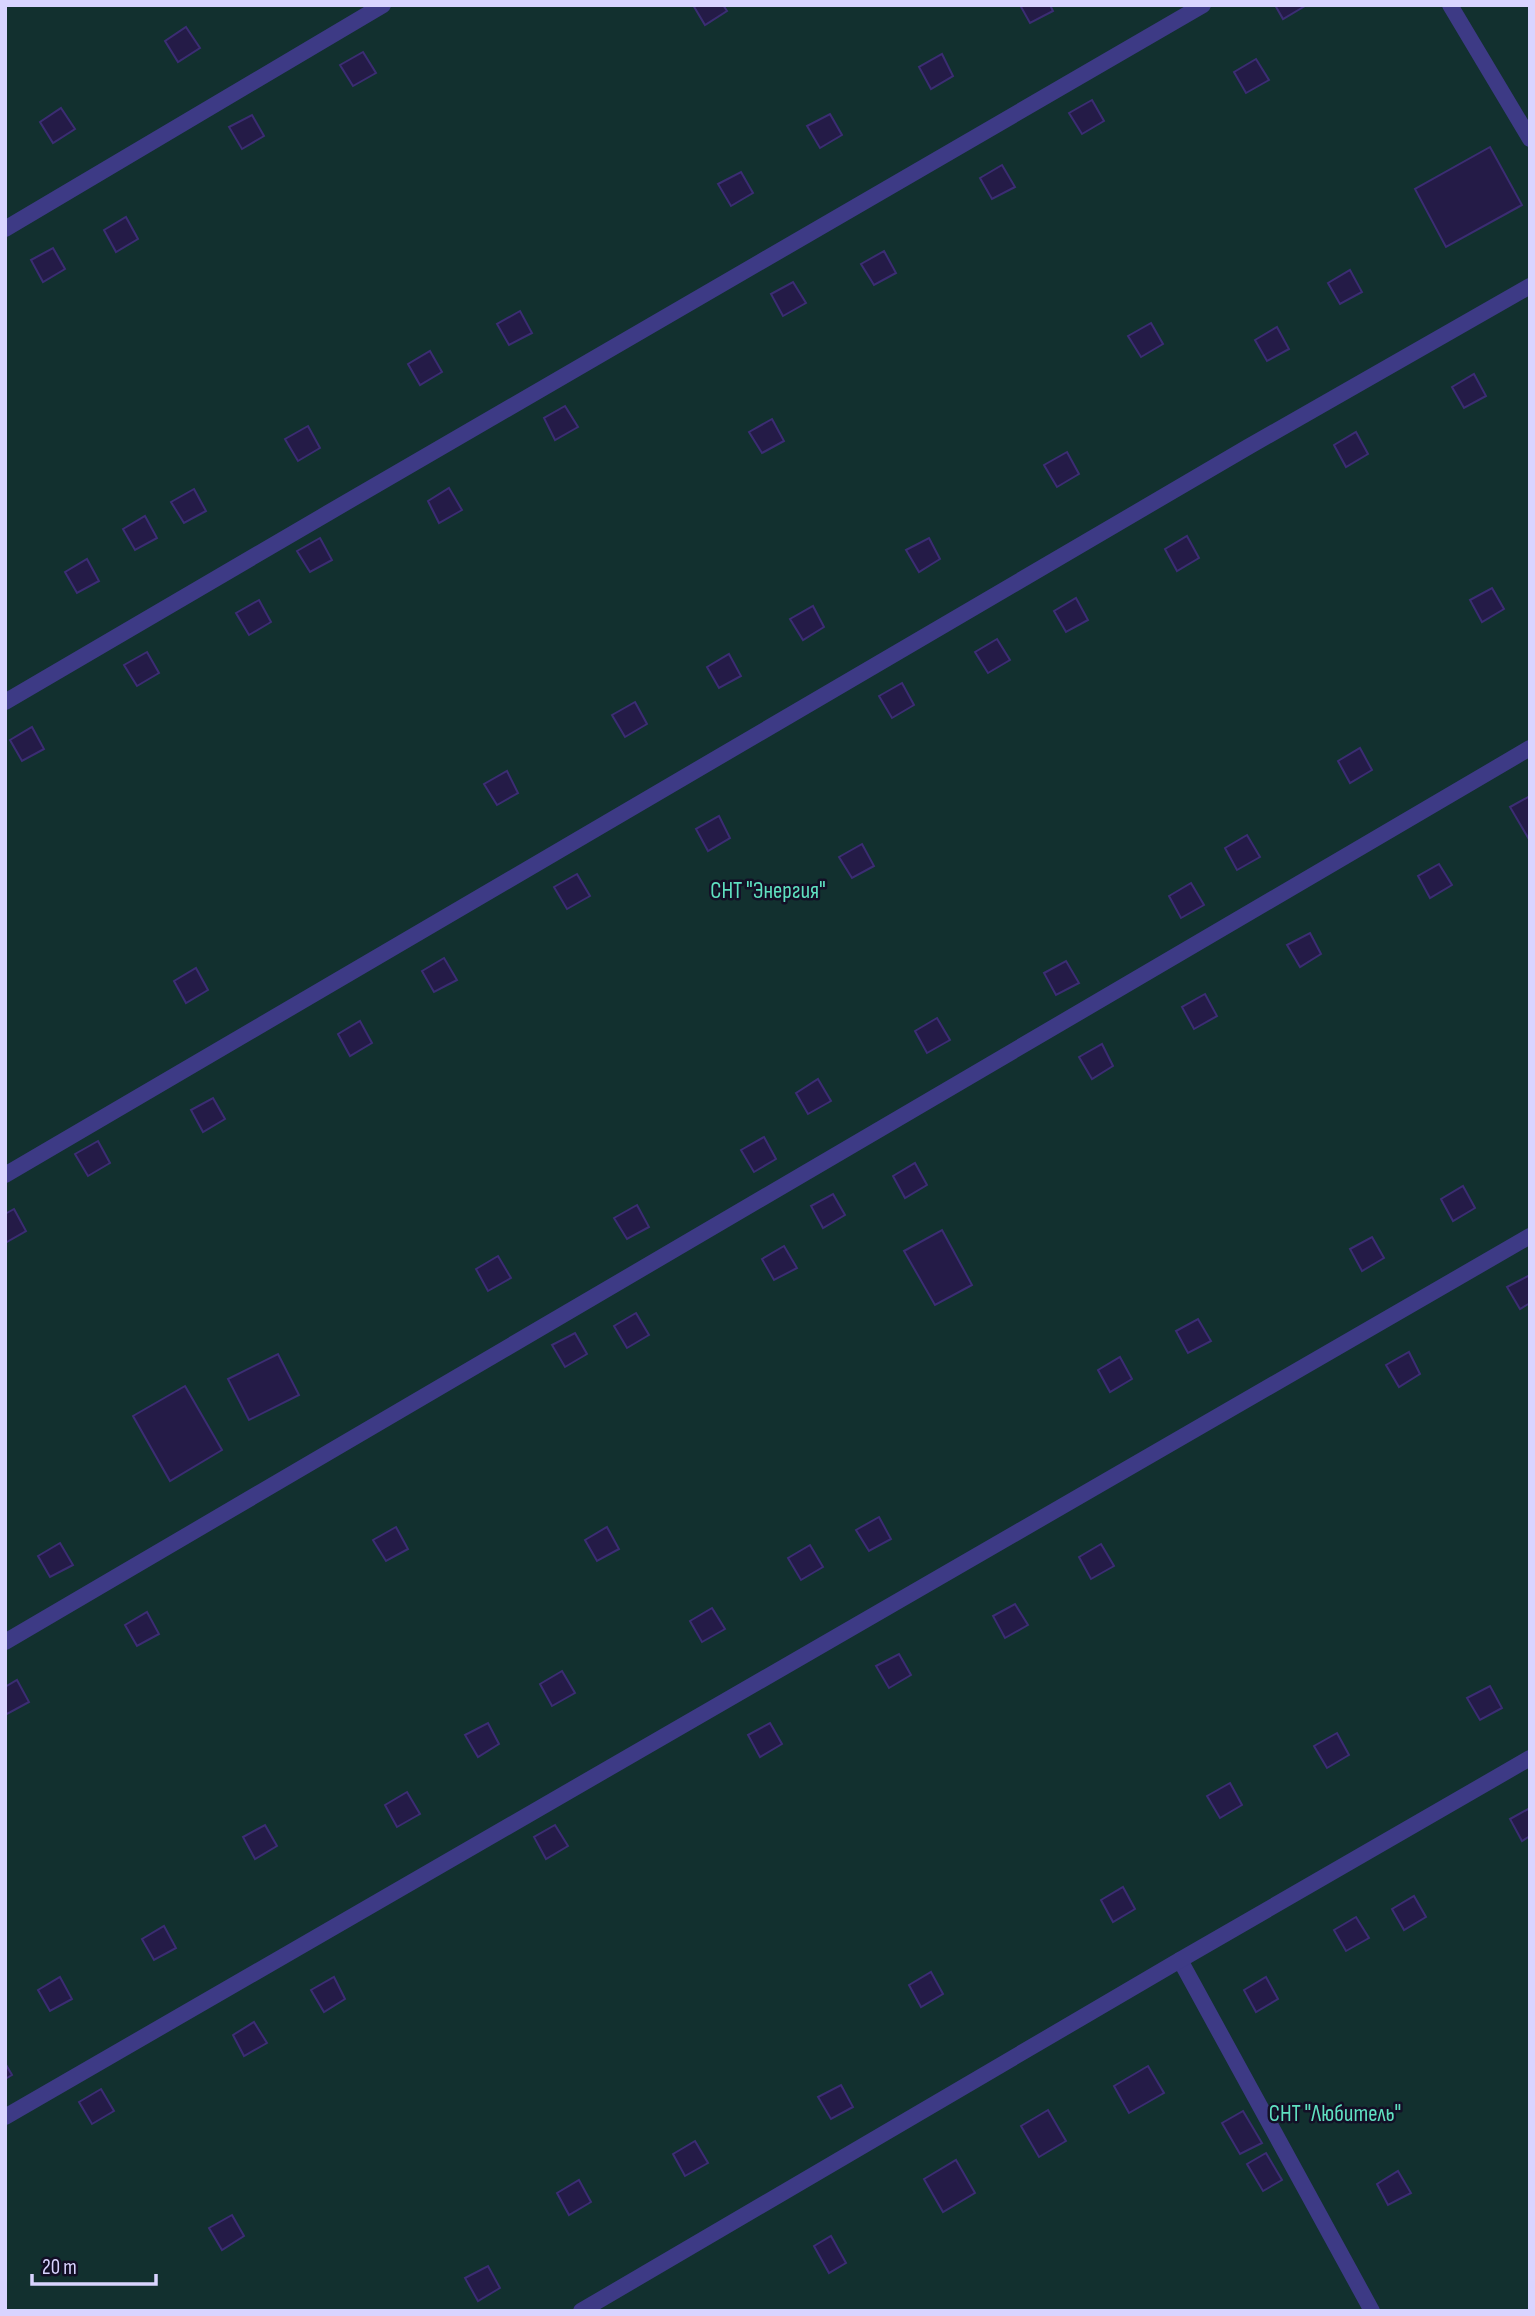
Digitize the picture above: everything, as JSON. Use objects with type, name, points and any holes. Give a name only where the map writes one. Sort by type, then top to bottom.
[{"type":"lane","points":[[5,229],[383,5]]},
{"type":"lane","points":[[5,702],[1203,5]]},
{"type":"lane","points":[[1450,5],[1530,139]]},
{"type":"lane","points":[[5,1175],[1248,447],[1530,286]]},
{"type":"lane","points":[[5,1643],[1530,748]]},
{"type":"lane","points":[[5,2117],[1530,1236]]},
{"type":"lane","points":[[581,2311],[1530,1758]]},
{"type":"lane","points":[[1180,1960],[1372,2311]]},
{"type":"green space","name":"СНТ \"Энергия\"","points":[[5,5],[1530,5],[1530,2311],[5,2311]]},
{"type":"building","points":[[693,5],[723,5],[727,11],[705,25]]},
{"type":"building","points":[[1020,5],[1050,5],[1053,11],[1030,23]]},
{"type":"building","points":[[1275,5],[1305,5],[1305,6],[1283,19]]},
{"type":"building","points":[[186,27],[200,48],[178,62],[165,41]]},
{"type":"building","points":[[363,52],[376,73],[353,86],[340,65]]},
{"type":"building","points":[[942,54],[953,76],[931,89],[919,67]]},
{"type":"building","points":[[1256,59],[1269,80],[1246,93],[1234,72]]},
{"type":"building","points":[[1092,100],[1104,121],[1082,134],[1069,113]]},
{"type":"building","points":[[61,108],[75,129],[53,143],[40,122]]},
{"type":"building","points":[[830,114],[842,135],[820,148],[807,126]]},
{"type":"building","points":[[252,115],[264,136],[242,149],[229,127]]},
{"type":"building","points":[[1490,147],[1522,205],[1446,247],[1415,189]]},
{"type":"building","points":[[1002,165],[1015,187],[992,199],[980,178]]},
{"type":"building","points":[[741,172],[753,193],[731,206],[718,184]]},
{"type":"building","points":[[126,217],[138,239],[116,252],[104,230]]},
{"type":"building","points":[[53,248],[65,269],[43,282],[31,260]]},
{"type":"building","points":[[884,251],[896,273],[874,285],[861,264]]},
{"type":"building","points":[[1350,270],[1362,292],[1340,304],[1328,283]]},
{"type":"building","points":[[793,282],[806,303],[783,316],[771,294]]},
{"type":"building","points":[[520,311],[532,333],[509,345],[497,324]]},
{"type":"building","points":[[1151,323],[1163,344],[1141,357],[1128,336]]},
{"type":"building","points":[[1277,327],[1289,349],[1267,361],[1255,340]]},
{"type":"building","points":[[430,351],[442,372],[420,385],[408,364]]},
{"type":"building","points":[[1474,374],[1486,396],[1464,408],[1452,387]]},
{"type":"building","points":[[565,406],[578,427],[555,440],[544,418]]},
{"type":"building","points":[[772,419],[784,441],[762,453],[749,432]]},
{"type":"building","points":[[308,426],[320,448],[298,461],[285,439]]},
{"type":"building","points":[[1356,432],[1368,454],[1346,467],[1334,445]]},
{"type":"building","points":[[1067,452],[1079,474],[1057,487],[1044,465]]},
{"type":"building","points":[[449,488],[462,510],[439,523],[428,501]]},
{"type":"building","points":[[194,489],[206,511],[184,523],[171,502]]},
{"type":"building","points":[[145,516],[157,538],[135,550],[123,529]]},
{"type":"building","points":[[1187,536],[1199,558],[1177,571],[1165,549]]},
{"type":"building","points":[[320,538],[332,560],[310,572],[297,551]]},
{"type":"building","points":[[929,538],[940,559],[919,572],[906,550]]},
{"type":"building","points":[[87,559],[99,581],[77,593],[65,572]]},
{"type":"building","points":[[1492,588],[1504,609],[1482,622],[1470,600]]},
{"type":"building","points":[[1076,598],[1088,620],[1066,632],[1054,611]]},
{"type":"building","points":[[259,600],[271,622],[249,635],[236,613]]},
{"type":"building","points":[[813,606],[824,627],[803,640],[790,619]]},
{"type":"building","points":[[997,639],[1010,660],[988,673],[975,652]]},
{"type":"building","points":[[147,652],[159,673],[137,686],[124,665]]},
{"type":"building","points":[[729,654],[741,676],[719,688],[707,667]]},
{"type":"building","points":[[902,683],[914,705],[892,718],[879,696]]},
{"type":"building","points":[[635,702],[647,724],[625,737],[612,715]]},
{"type":"building","points":[[32,727],[44,749],[22,761],[10,740]]},
{"type":"building","points":[[1360,748],[1372,770],[1350,783],[1338,761]]},
{"type":"building","points":[[507,771],[518,793],[497,805],[484,784]]},
{"type":"building","points":[[1530,796],[1530,841],[1510,807]]},
{"type":"building","points":[[719,816],[730,838],[708,851],[696,829]]},
{"type":"building","points":[[1247,835],[1260,857],[1237,870],[1225,848]]},
{"type":"building","points":[[862,844],[874,866],[852,878],[839,857]]},
{"type":"building","points":[[1439,864],[1452,885],[1430,898],[1418,876]]},
{"type":"building","points":[[577,874],[590,896],[567,909],[554,887]]},
{"type":"building","points":[[1191,883],[1204,905],[1181,918],[1169,896]]},
{"type":"building","points":[[1310,933],[1321,954],[1300,967],[1287,945]]},
{"type":"building","points":[[444,958],[457,980],[434,992],[422,971]]},
{"type":"building","points":[[1066,961],[1079,983],[1056,995],[1044,973]]},
{"type":"building","points":[[196,968],[208,990],[186,1003],[174,981]]},
{"type":"building","points":[[1205,994],[1217,1016],[1194,1029],[1182,1007]]},
{"type":"building","points":[[937,1018],[950,1040],[927,1053],[915,1031]]},
{"type":"building","points":[[360,1021],[372,1043],[350,1056],[338,1034]]},
{"type":"building","points":[[1102,1044],[1113,1066],[1092,1079],[1079,1057]]},
{"type":"building","points":[[818,1079],[831,1101],[808,1114],[796,1093]]},
{"type":"building","points":[[213,1098],[225,1119],[203,1132],[191,1110]]},
{"type":"building","points":[[764,1137],[776,1159],[754,1172],[741,1150]]},
{"type":"building","points":[[98,1141],[110,1163],[88,1176],[75,1154]]},
{"type":"building","points":[[915,1163],[927,1185],[905,1198],[893,1176]]},
{"type":"building","points":[[1463,1186],[1475,1208],[1453,1221],[1441,1199]]},
{"type":"building","points":[[833,1194],[845,1215],[823,1228],[811,1206]]},
{"type":"building","points":[[637,1205],[649,1227],[627,1239],[614,1218]]},
{"type":"building","points":[[14,1209],[26,1231],[5,1243],[5,1214]]},
{"type":"building","points":[[942,1230],[972,1285],[935,1305],[904,1251]]},
{"type":"building","points":[[1372,1237],[1384,1258],[1362,1271],[1350,1249]]},
{"type":"building","points":[[784,1246],[797,1268],[774,1280],[762,1259]]},
{"type":"building","points":[[498,1256],[511,1278],[488,1291],[476,1269]]},
{"type":"building","points":[[1530,1275],[1530,1303],[1520,1309],[1507,1287]]},
{"type":"building","points":[[636,1313],[649,1335],[627,1348],[614,1326]]},
{"type":"building","points":[[1198,1319],[1211,1341],[1188,1353],[1176,1331]]},
{"type":"building","points":[[575,1333],[587,1354],[565,1367],[552,1345]]},
{"type":"building","points":[[1409,1352],[1420,1374],[1399,1387],[1386,1365]]},
{"type":"building","points":[[278,1354],[299,1395],[249,1420],[228,1379]]},
{"type":"building","points":[[1120,1357],[1132,1379],[1110,1392],[1098,1370]]},
{"type":"building","points":[[185,1386],[222,1450],[170,1481],[133,1416]]},
{"type":"building","points":[[879,1517],[891,1539],[869,1551],[856,1530]]},
{"type":"building","points":[[396,1527],[408,1549],[386,1561],[373,1540]]},
{"type":"building","points":[[607,1527],[619,1549],[597,1561],[585,1540]]},
{"type":"building","points":[[60,1543],[73,1565],[50,1577],[38,1556]]},
{"type":"building","points":[[1101,1544],[1114,1566],[1091,1579],[1079,1557]]},
{"type":"building","points":[[810,1545],[823,1567],[801,1580],[788,1558]]},
{"type":"building","points":[[1015,1604],[1028,1625],[1005,1638],[993,1616]]},
{"type":"building","points":[[712,1608],[725,1629],[702,1642],[690,1621]]},
{"type":"building","points":[[147,1612],[159,1634],[137,1646],[125,1625]]},
{"type":"building","points":[[899,1654],[911,1675],[889,1688],[876,1666]]},
{"type":"building","points":[[562,1671],[575,1693],[552,1706],[540,1684]]},
{"type":"building","points":[[17,1680],[29,1702],[7,1714],[5,1687]]},
{"type":"building","points":[[1490,1686],[1502,1708],[1480,1720],[1467,1698]]},
{"type":"building","points":[[488,1723],[499,1744],[478,1757],[465,1735]]},
{"type":"building","points":[[770,1723],[782,1744],[760,1757],[748,1735]]},
{"type":"building","points":[[1337,1733],[1349,1755],[1327,1768],[1314,1746]]},
{"type":"building","points":[[1230,1783],[1242,1805],[1220,1818],[1207,1796]]},
{"type":"building","points":[[407,1792],[420,1814],[397,1827],[385,1805]]},
{"type":"building","points":[[1530,1808],[1530,1836],[1522,1841],[1510,1819]]},
{"type":"building","points":[[265,1825],[277,1846],[255,1859],[243,1837]]},
{"type":"building","points":[[555,1825],[568,1846],[546,1859],[534,1837]]},
{"type":"building","points":[[1123,1887],[1135,1909],[1113,1922],[1101,1900]]},
{"type":"building","points":[[1414,1896],[1426,1917],[1404,1930],[1392,1909]]},
{"type":"building","points":[[1356,1917],[1369,1938],[1346,1951],[1334,1930]]},
{"type":"building","points":[[164,1926],[176,1948],[154,1960],[142,1939]]},
{"type":"building","points":[[931,1972],[943,1994],[921,2007],[909,1985]]},
{"type":"building","points":[[60,1977],[72,1999],[50,2011],[38,1990]]},
{"type":"building","points":[[334,1977],[345,1999],[324,2012],[311,1990]]},
{"type":"building","points":[[1266,1977],[1278,1999],[1256,2012],[1244,1990]]},
{"type":"building","points":[[254,2022],[267,2043],[244,2056],[233,2035]]},
{"type":"building","points":[[5,2063],[12,2075],[5,2079]]},
{"type":"building","points":[[1148,2066],[1164,2093],[1129,2113],[1114,2086]]},
{"type":"building","points":[[841,2085],[853,2107],[831,2119],[818,2097]]},
{"type":"building","points":[[101,2089],[114,2111],[92,2124],[79,2102]]},
{"type":"building","points":[[1048,2110],[1066,2141],[1039,2157],[1021,2126]]},
{"type":"building","points":[[1243,2111],[1262,2143],[1240,2154],[1222,2123]]},
{"type":"building","points":[[695,2141],[708,2163],[685,2176],[673,2154]]},
{"type":"building","points":[[1266,2153],[1282,2180],[1263,2191],[1247,2164]]},
{"type":"building","points":[[956,2160],[975,2193],[943,2212],[924,2179]]},
{"type":"building","points":[[1398,2171],[1411,2193],[1388,2205],[1377,2184]]},
{"type":"building","points":[[579,2180],[591,2202],[569,2215],[557,2193]]},
{"type":"building","points":[[232,2215],[244,2236],[222,2250],[209,2228]]},
{"type":"building","points":[[831,2236],[846,2263],[829,2273],[814,2246]]},
{"type":"building","points":[[488,2266],[500,2288],[478,2301],[465,2278]]},
{"type":"park label","name":"СНТ \"Любитель\"","points":[[1335,2114]]}]
